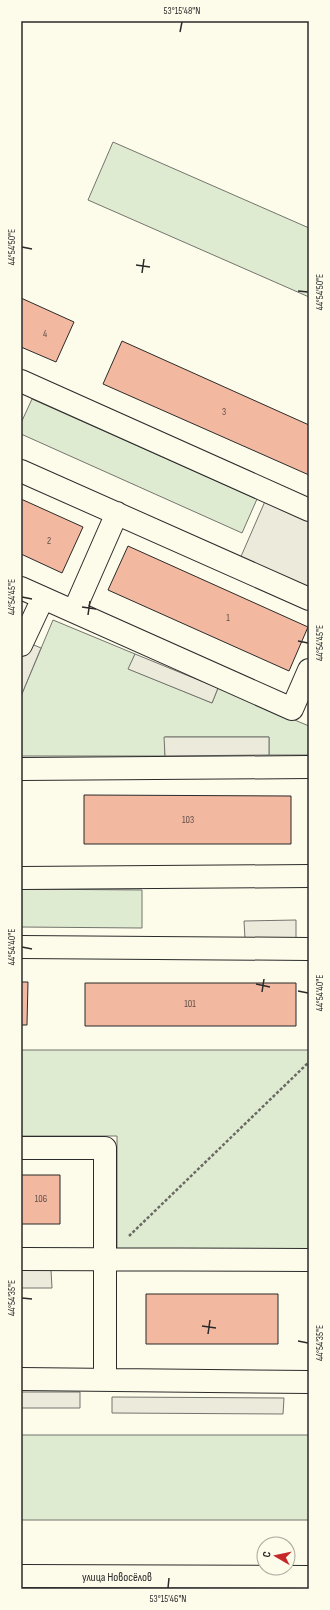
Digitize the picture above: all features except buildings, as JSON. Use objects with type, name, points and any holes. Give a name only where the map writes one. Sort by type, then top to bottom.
[{"type":"street","points":[[21,381],[309,510]]},
{"type":"street","points":[[21,471],[309,599]]},
{"type":"street","points":[[74,611],[117,513]]},
{"type":"street","points":[[21,588],[292,709],[309,670]]},
{"type":"street","points":[[21,644],[43,598]]},
{"type":"street","points":[[21,769],[309,767]]},
{"type":"street","points":[[21,878],[309,876]]},
{"type":"street","points":[[21,947],[309,949]]},
{"type":"street","points":[[21,1148],[105,1148],[105,1379]]},
{"type":"street","points":[[21,1259],[309,1260]]},
{"type":"street","points":[[21,1379],[309,1382]]},
{"type":"street","name":"улица Новосёлов","points":[[21,1576],[309,1577]]},
{"type":"path","points":[[105,1259],[309,1062]]},
{"type":"green space","points":[[113,142],[309,228],[309,297],[88,200]]},
{"type":"green space","points":[[32,399],[257,499],[242,533],[21,434],[21,423]]},
{"type":"green space","points":[[53,620],[135,654],[129,669],[212,703],[218,688],[309,726],[309,755],[269,755],[269,737],[165,737],[165,756],[21,756],[21,696]]},
{"type":"green space","points":[[21,889],[142,890],[142,928],[21,927]]},
{"type":"green space","points":[[21,1050],[309,1050],[309,1257],[117,1257],[117,1136],[21,1136]]},
{"type":"green space","points":[[21,1435],[309,1435],[309,1520],[21,1520]]},
{"type":"shaded area","points":[[266,499],[309,517],[309,591],[239,561]]},
{"type":"shaded area","points":[[27,642],[41,648],[21,696],[21,656]]},
{"type":"shaded area","points":[[135,654],[218,688],[212,703],[128,669]]},
{"type":"shaded area","points":[[164,737],[269,737],[269,755],[165,756]]},
{"type":"shaded area","points":[[296,920],[296,938],[245,939],[244,921]]},
{"type":"shaded area","points":[[21,1270],[51,1270],[52,1288],[21,1288]]},
{"type":"shaded area","points":[[21,1392],[80,1392],[80,1408],[21,1408]]},
{"type":"shaded area","points":[[112,1397],[284,1398],[283,1414],[112,1413]]}]
